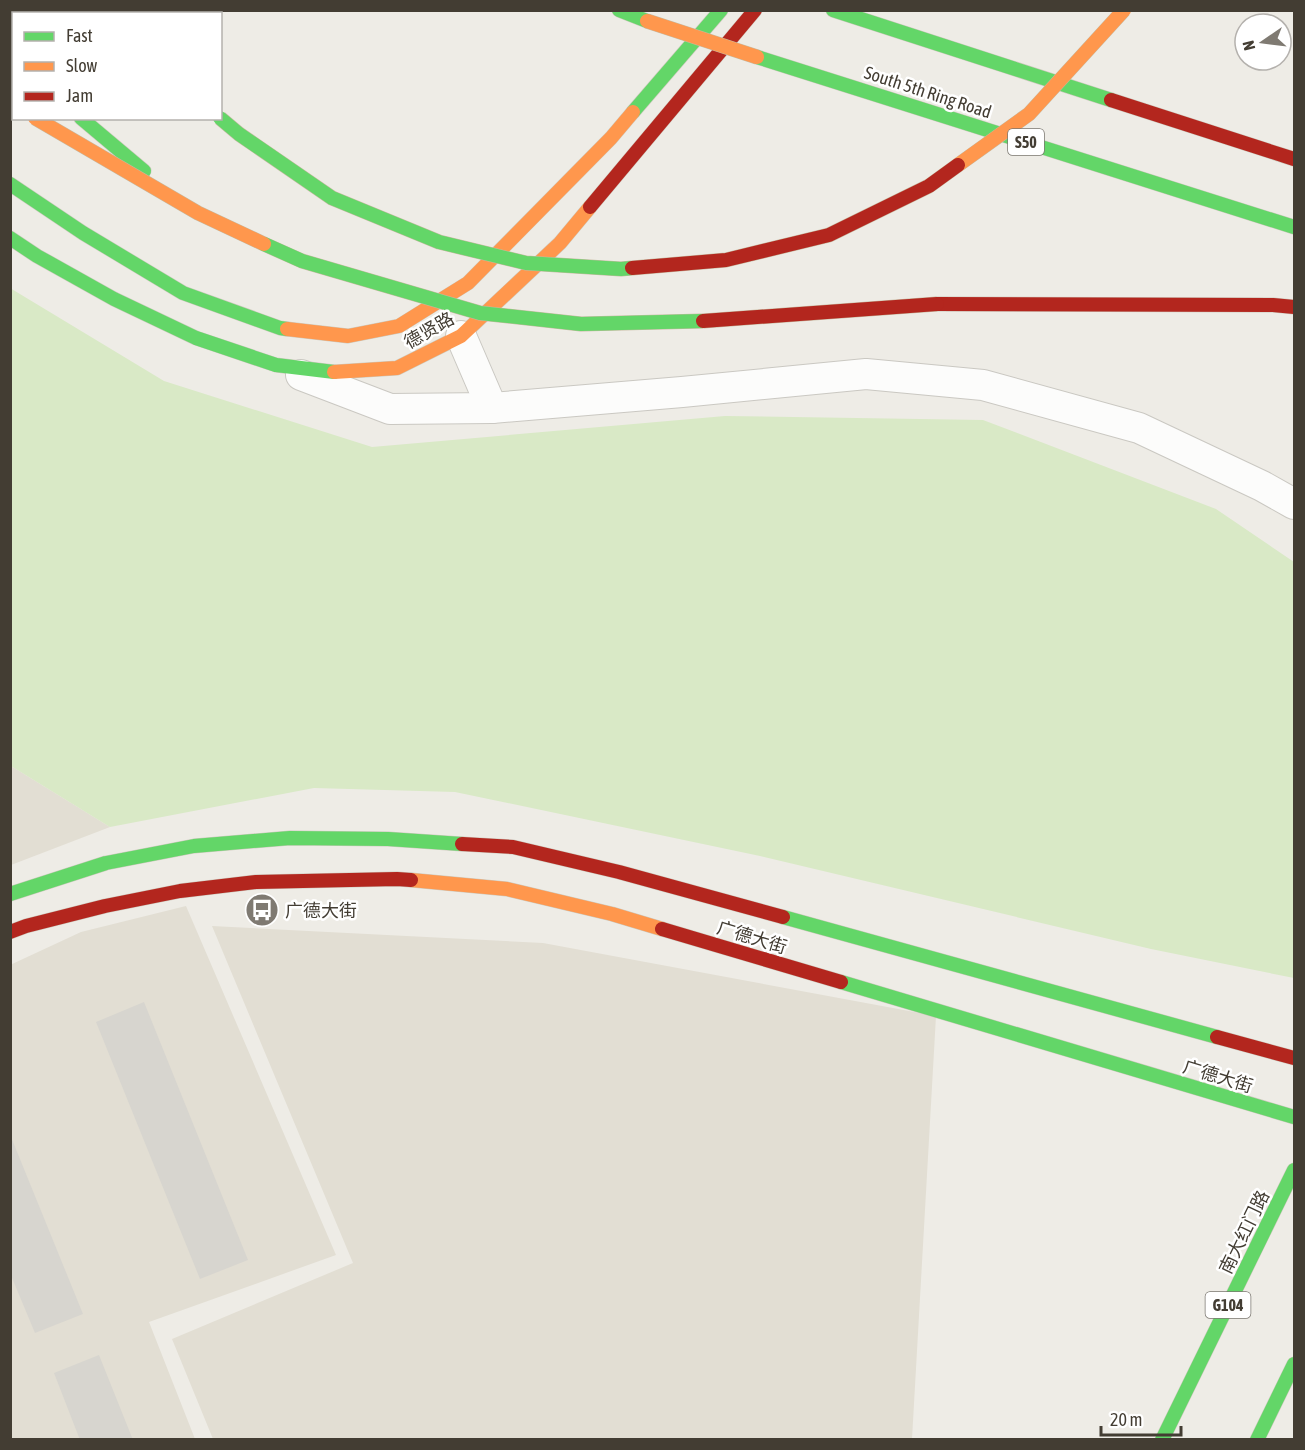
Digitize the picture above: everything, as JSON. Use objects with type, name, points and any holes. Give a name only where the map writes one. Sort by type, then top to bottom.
[{"type":"main road","name":"South 5th Ring Road","points":[[619,10],[758,57],[1294,227]]},
{"type":"main road","name":"德贤路","points":[[10,184],[83,233],[183,293],[280,328],[348,336],[399,326],[468,283],[612,138],[721,10]]},
{"type":"main road","name":"德贤路","points":[[10,238],[37,256],[114,299],[196,338],[276,365],[339,373],[397,368],[461,336],[560,243],[755,10]]},
{"type":"main road","points":[[833,10],[1294,159]]},
{"type":"main road","points":[[222,120],[239,134],[332,198],[439,242],[526,263],[621,269],[726,260],[829,235],[929,186],[1029,114],[1124,10]]},
{"type":"main road","points":[[38,120],[198,213],[302,261],[480,313],[581,324],[715,321],[937,304],[1273,305],[1294,307]]},
{"type":"main road","points":[[82,120],[184,205]]},
{"type":"main road","points":[[10,894],[106,863],[194,846],[290,838],[388,839],[513,847],[619,872],[1294,1058]]},
{"type":"main road","name":"广德大街","points":[[10,932],[105,906],[180,891],[256,882],[398,879],[507,889],[612,914],[1294,1117]]},
{"type":"main road","name":"南大红门路","points":[[1162,1440],[1294,1170]]},
{"type":"main road","points":[[1257,1440],[1294,1364]]},
{"type":"street","points":[[461,336],[492,408]]},
{"type":"street","points":[[276,365],[390,409],[492,408],[866,374],[983,385],[1139,428],[1262,486],[1294,504]]},
{"type":"shaded area","points":[[11,766],[110,827],[11,865]]},
{"type":"shaded area","points":[[186,906],[336,1255],[149,1322],[195,1439],[11,1439],[10,965],[81,932]]},
{"type":"shaded area","points":[[212,926],[543,943],[936,1016],[912,1439],[213,1439],[172,1339],[353,1263]]},
{"type":"green space","points":[[10,288],[164,381],[372,447],[725,416],[983,420],[1216,509],[1294,562],[1294,978],[1151,949],[760,856],[455,792],[314,788],[110,827],[11,766]]},
{"type":"building","points":[[144,1002],[248,1260],[200,1279],[96,1022]]},
{"type":"building","points":[[11,1137],[83,1314],[35,1333],[10,1273]]},
{"type":"building","points":[[99,1355],[133,1440],[80,1440],[54,1373]]},
{"type":"traffic: fast","points":[[619,10],[647,21]]},
{"type":"traffic: fast","points":[[633,112],[721,10]]},
{"type":"traffic: fast","points":[[833,10],[1111,100]]},
{"type":"traffic: fast","points":[[757,57],[1294,227]]},
{"type":"traffic: fast","points":[[83,120],[144,171]]},
{"type":"traffic: fast","points":[[222,120],[239,134],[332,198],[439,242],[526,263],[632,268]]},
{"type":"traffic: fast","points":[[10,184],[83,233],[183,293],[287,329]]},
{"type":"traffic: fast","points":[[10,238],[37,256],[114,299],[196,338],[276,365],[334,372]]},
{"type":"traffic: fast","points":[[264,244],[302,261],[480,313],[581,324],[703,321]]},
{"type":"traffic: fast","points":[[10,894],[106,863],[194,846],[290,838],[388,839],[462,844]]},
{"type":"traffic: fast","points":[[783,917],[1217,1037]]},
{"type":"traffic: fast","points":[[841,982],[1294,1117]]},
{"type":"traffic: fast","points":[[1162,1440],[1294,1170]]},
{"type":"traffic: fast","points":[[1257,1440],[1294,1364]]},
{"type":"traffic: slow","points":[[958,165],[1029,114],[1124,10]]},
{"type":"traffic: slow","points":[[647,21],[757,57]]},
{"type":"traffic: slow","points":[[287,329],[348,336],[399,326],[468,283],[611,138],[633,112]]},
{"type":"traffic: slow","points":[[38,120],[198,213],[264,244]]},
{"type":"traffic: slow","points":[[334,372],[397,368],[461,336],[560,243],[590,207]]},
{"type":"traffic: slow","points":[[411,880],[507,889],[612,914],[662,929]]},
{"type":"traffic: jam","points":[[590,207],[755,10]]},
{"type":"traffic: jam","points":[[1111,100],[1294,159]]},
{"type":"traffic: jam","points":[[632,268],[726,260],[829,235],[929,186],[958,165]]},
{"type":"traffic: jam","points":[[937,304],[1273,305],[1294,307]]},
{"type":"traffic: jam","points":[[703,321],[937,304]]},
{"type":"traffic: jam","points":[[462,844],[513,847],[619,872],[783,917]]},
{"type":"traffic: jam","points":[[10,932],[105,906],[180,891],[256,882],[411,880]]},
{"type":"traffic: jam","points":[[662,929],[841,982]]},
{"type":"traffic: jam","points":[[1217,1037],[1294,1058]]},
{"type":"place","name":"广德大街","points":[[262,910]]}]
